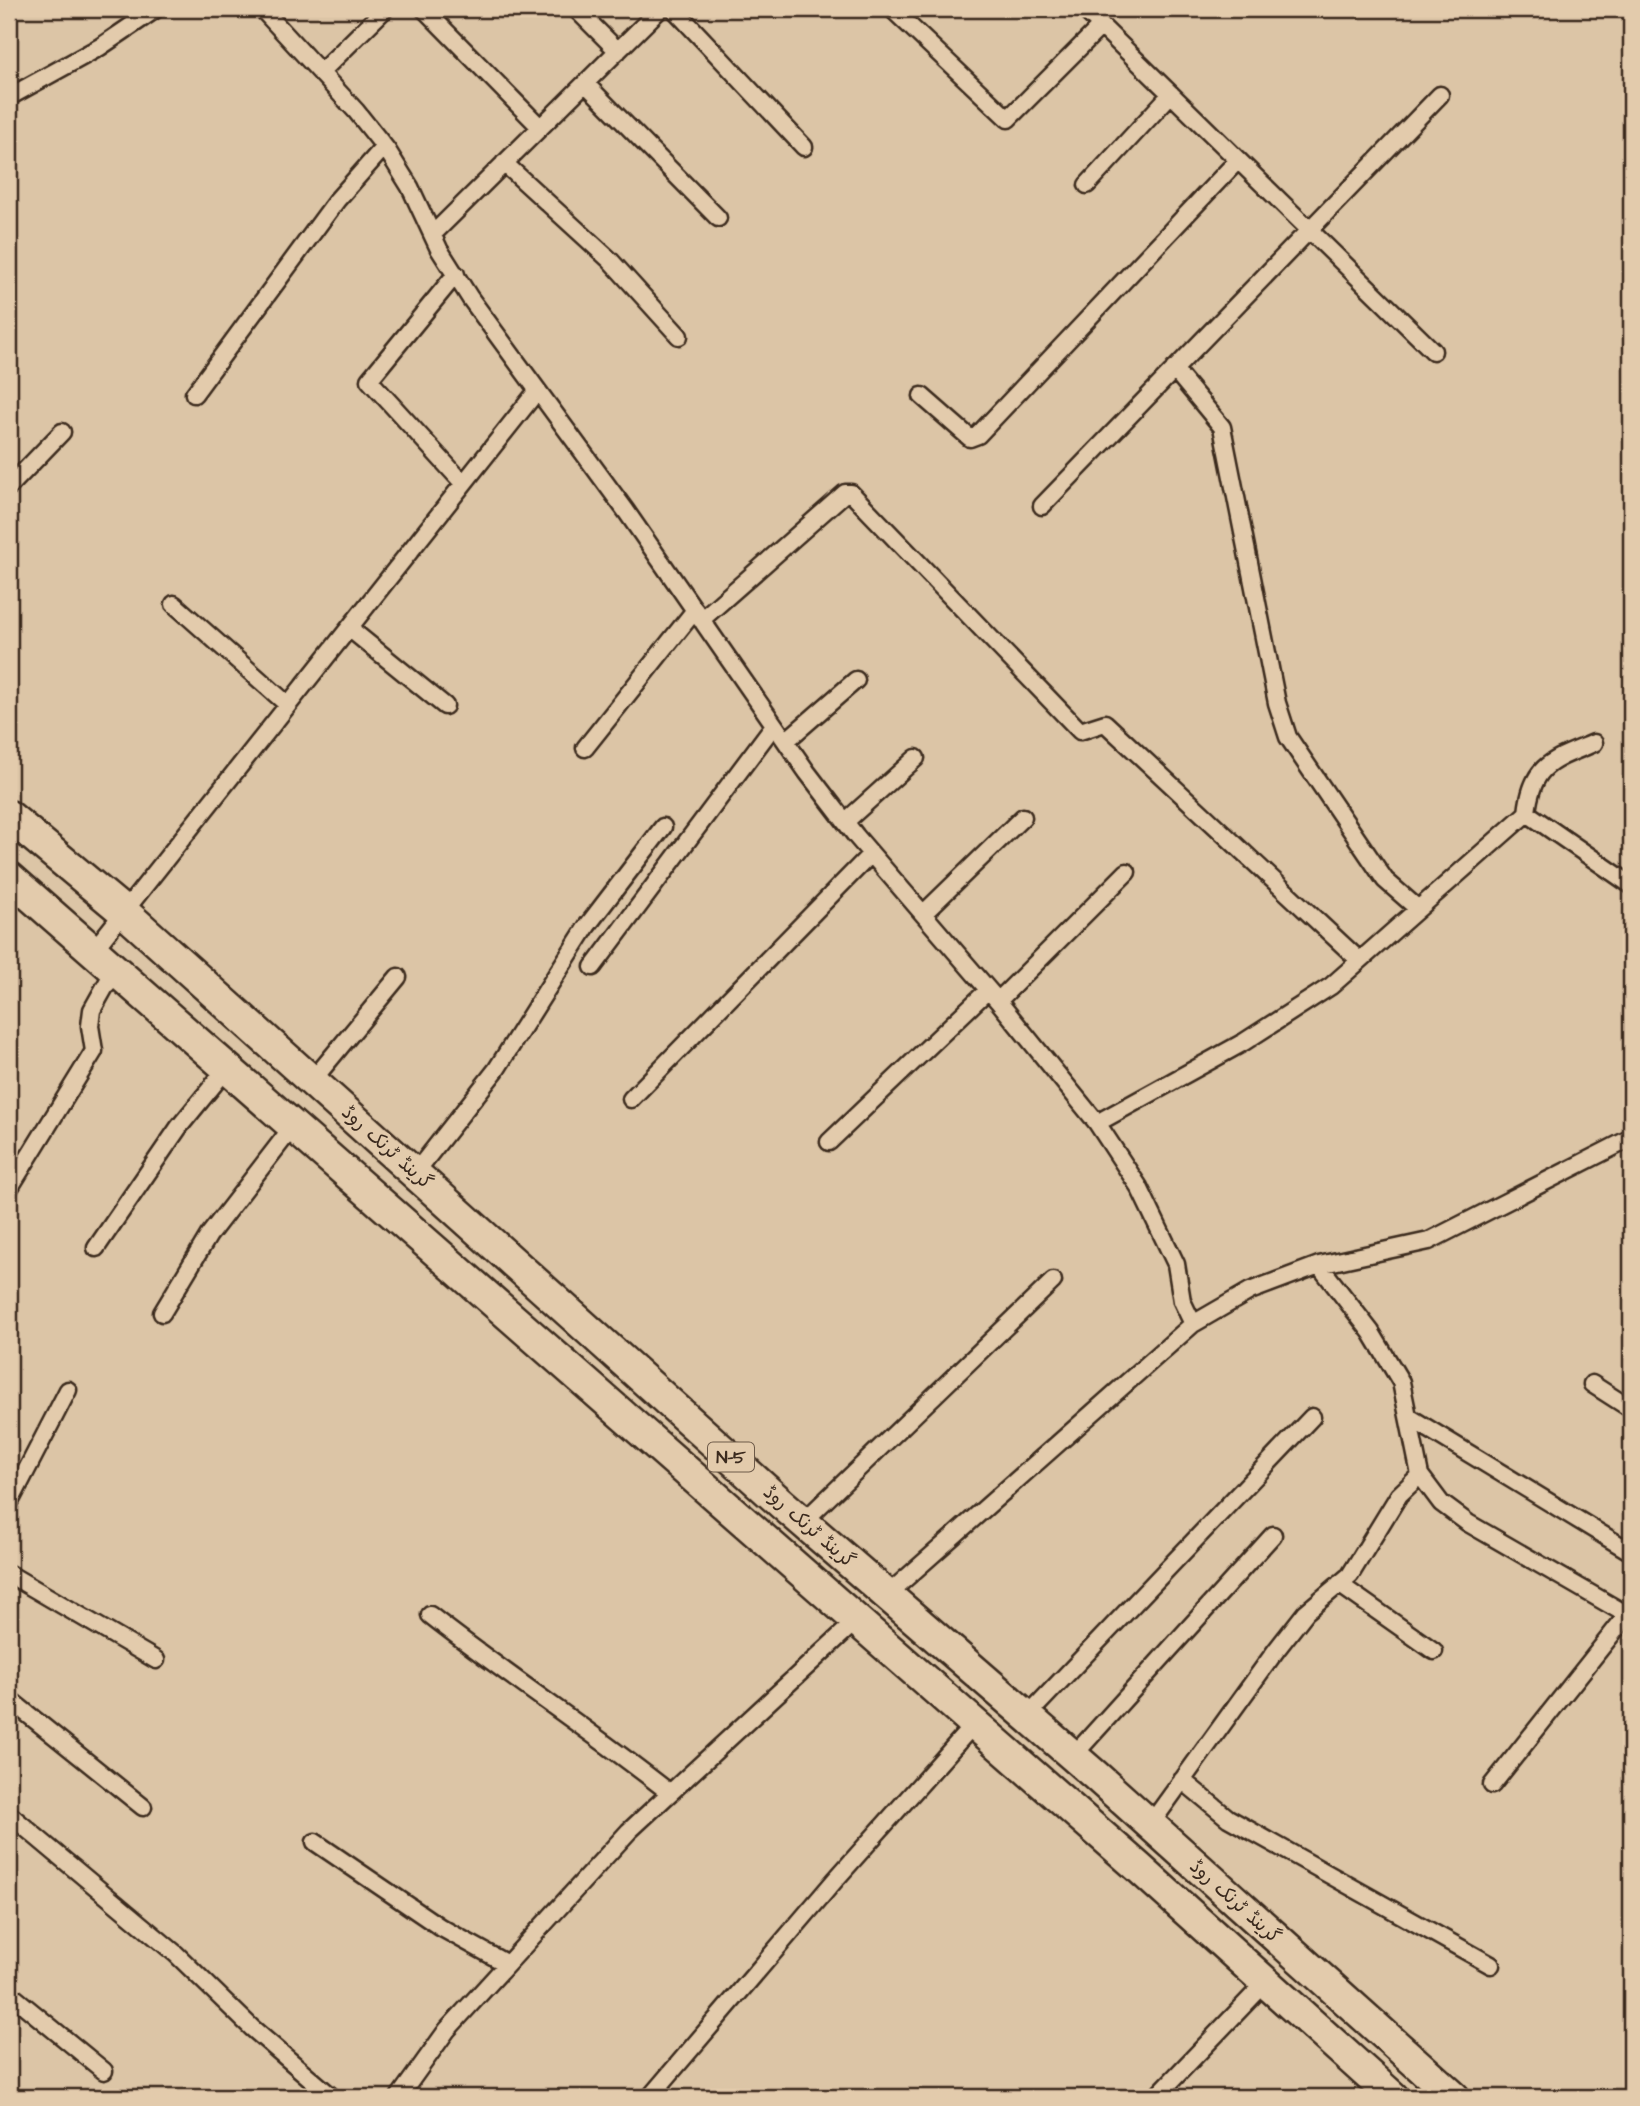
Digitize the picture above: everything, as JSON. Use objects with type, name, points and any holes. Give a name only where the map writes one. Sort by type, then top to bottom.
[{"type":"highway","name":"گرینڈ ٹرنک روڈ","points":[[9,816],[124,912],[803,1522],[1073,1756],[1454,2097]]},
{"type":"highway","name":"گرینڈ ٹرنک روڈ","points":[[9,877],[975,1723],[1393,2097]]},
{"type":"street","points":[[9,97],[100,47],[156,9]]},
{"type":"street","points":[[262,9],[321,72],[384,147],[410,187],[456,274],[845,822],[993,995],[1097,1123],[1139,1187],[1176,1264],[1182,1301],[1193,1324]]},
{"type":"street","points":[[321,72],[385,9]]},
{"type":"street","points":[[424,9],[540,127]]},
{"type":"street","points":[[576,9],[618,51]]},
{"type":"street","points":[[433,234],[660,9]]},
{"type":"street","points":[[674,9],[804,147]]},
{"type":"street","points":[[892,9],[1008,119],[1101,26]]},
{"type":"street","points":[[1084,9],[1433,351]]},
{"type":"street","points":[[585,83],[718,218]]},
{"type":"street","points":[[1087,185],[1171,94]]},
{"type":"street","points":[[1042,506],[1440,95]]},
{"type":"street","points":[[194,394],[337,200],[384,147]]},
{"type":"street","points":[[922,396],[970,438],[978,435],[1238,160]]},
{"type":"street","points":[[504,163],[610,260],[679,337]]},
{"type":"street","points":[[456,274],[369,380],[463,483]]},
{"type":"street","points":[[1174,369],[1222,427],[1276,704],[1288,737],[1372,857],[1385,880],[1417,908]]},
{"type":"street","points":[[9,1189],[94,1051],[90,1026],[92,1010],[104,960],[124,912],[537,391]]},
{"type":"street","points":[[9,487],[62,432]]},
{"type":"street","points":[[585,748],[698,615],[845,493],[851,494],[1080,732],[1105,723],[1359,960]]},
{"type":"street","points":[[174,604],[288,705]]},
{"type":"street","points":[[349,628],[445,706]]},
{"type":"street","points":[[786,741],[856,680]]},
{"type":"street","points":[[593,967],[774,724]]},
{"type":"street","points":[[1097,1123],[1244,1042],[1331,986],[1527,813],[1529,795],[1545,764],[1594,743]]},
{"type":"street","points":[[845,822],[916,758]]},
{"type":"street","points":[[1527,813],[1631,885]]},
{"type":"street","points":[[923,914],[1023,817]]},
{"type":"street","points":[[415,1173],[496,1070],[587,926],[663,827]]},
{"type":"street","points":[[742,989],[871,854]]},
{"type":"street","points":[[631,1099],[871,854]]},
{"type":"street","points":[[829,1142],[1127,872]]},
{"type":"street","points":[[312,1081],[398,976]]},
{"type":"street","points":[[96,1248],[179,1127],[228,1067]]},
{"type":"street","points":[[162,1312],[209,1235],[294,1125]]},
{"type":"street","points":[[887,1595],[1193,1324],[1250,1291],[1319,1265],[1429,1241],[1631,1139]]},
{"type":"street","points":[[1319,1265],[1371,1332],[1401,1382],[1420,1475],[1441,1503],[1468,1523],[1629,1616],[1492,1785]]},
{"type":"street","points":[[803,1522],[1053,1281]]},
{"type":"street","points":[[1592,1384],[1631,1409]]},
{"type":"street","points":[[11,1495],[68,1390]]},
{"type":"street","points":[[1027,1716],[1312,1417]]},
{"type":"street","points":[[1409,1417],[1631,1552]]},
{"type":"street","points":[[1150,1825],[1306,1612],[1358,1564],[1399,1495],[1420,1475]]},
{"type":"street","points":[[1073,1756],[1273,1535]]},
{"type":"street","points":[[9,1574],[156,1660]]},
{"type":"street","points":[[1339,1584],[1434,1651]]},
{"type":"street","points":[[430,1615],[497,1666],[591,1730],[670,1793]]},
{"type":"street","points":[[399,2097],[447,2030],[629,1831],[857,1620]]},
{"type":"street","points":[[9,1699],[144,1807]]},
{"type":"street","points":[[650,2097],[836,1879],[975,1723]]},
{"type":"street","points":[[1182,1780],[1228,1818],[1491,1965]]},
{"type":"street","points":[[9,1814],[176,1954],[252,2028],[332,2097]]},
{"type":"street","points":[[314,1842],[440,1927],[507,1964]]},
{"type":"street","points":[[1156,2097],[1266,1982]]},
{"type":"street","points":[[9,1993],[104,2071]]}]
